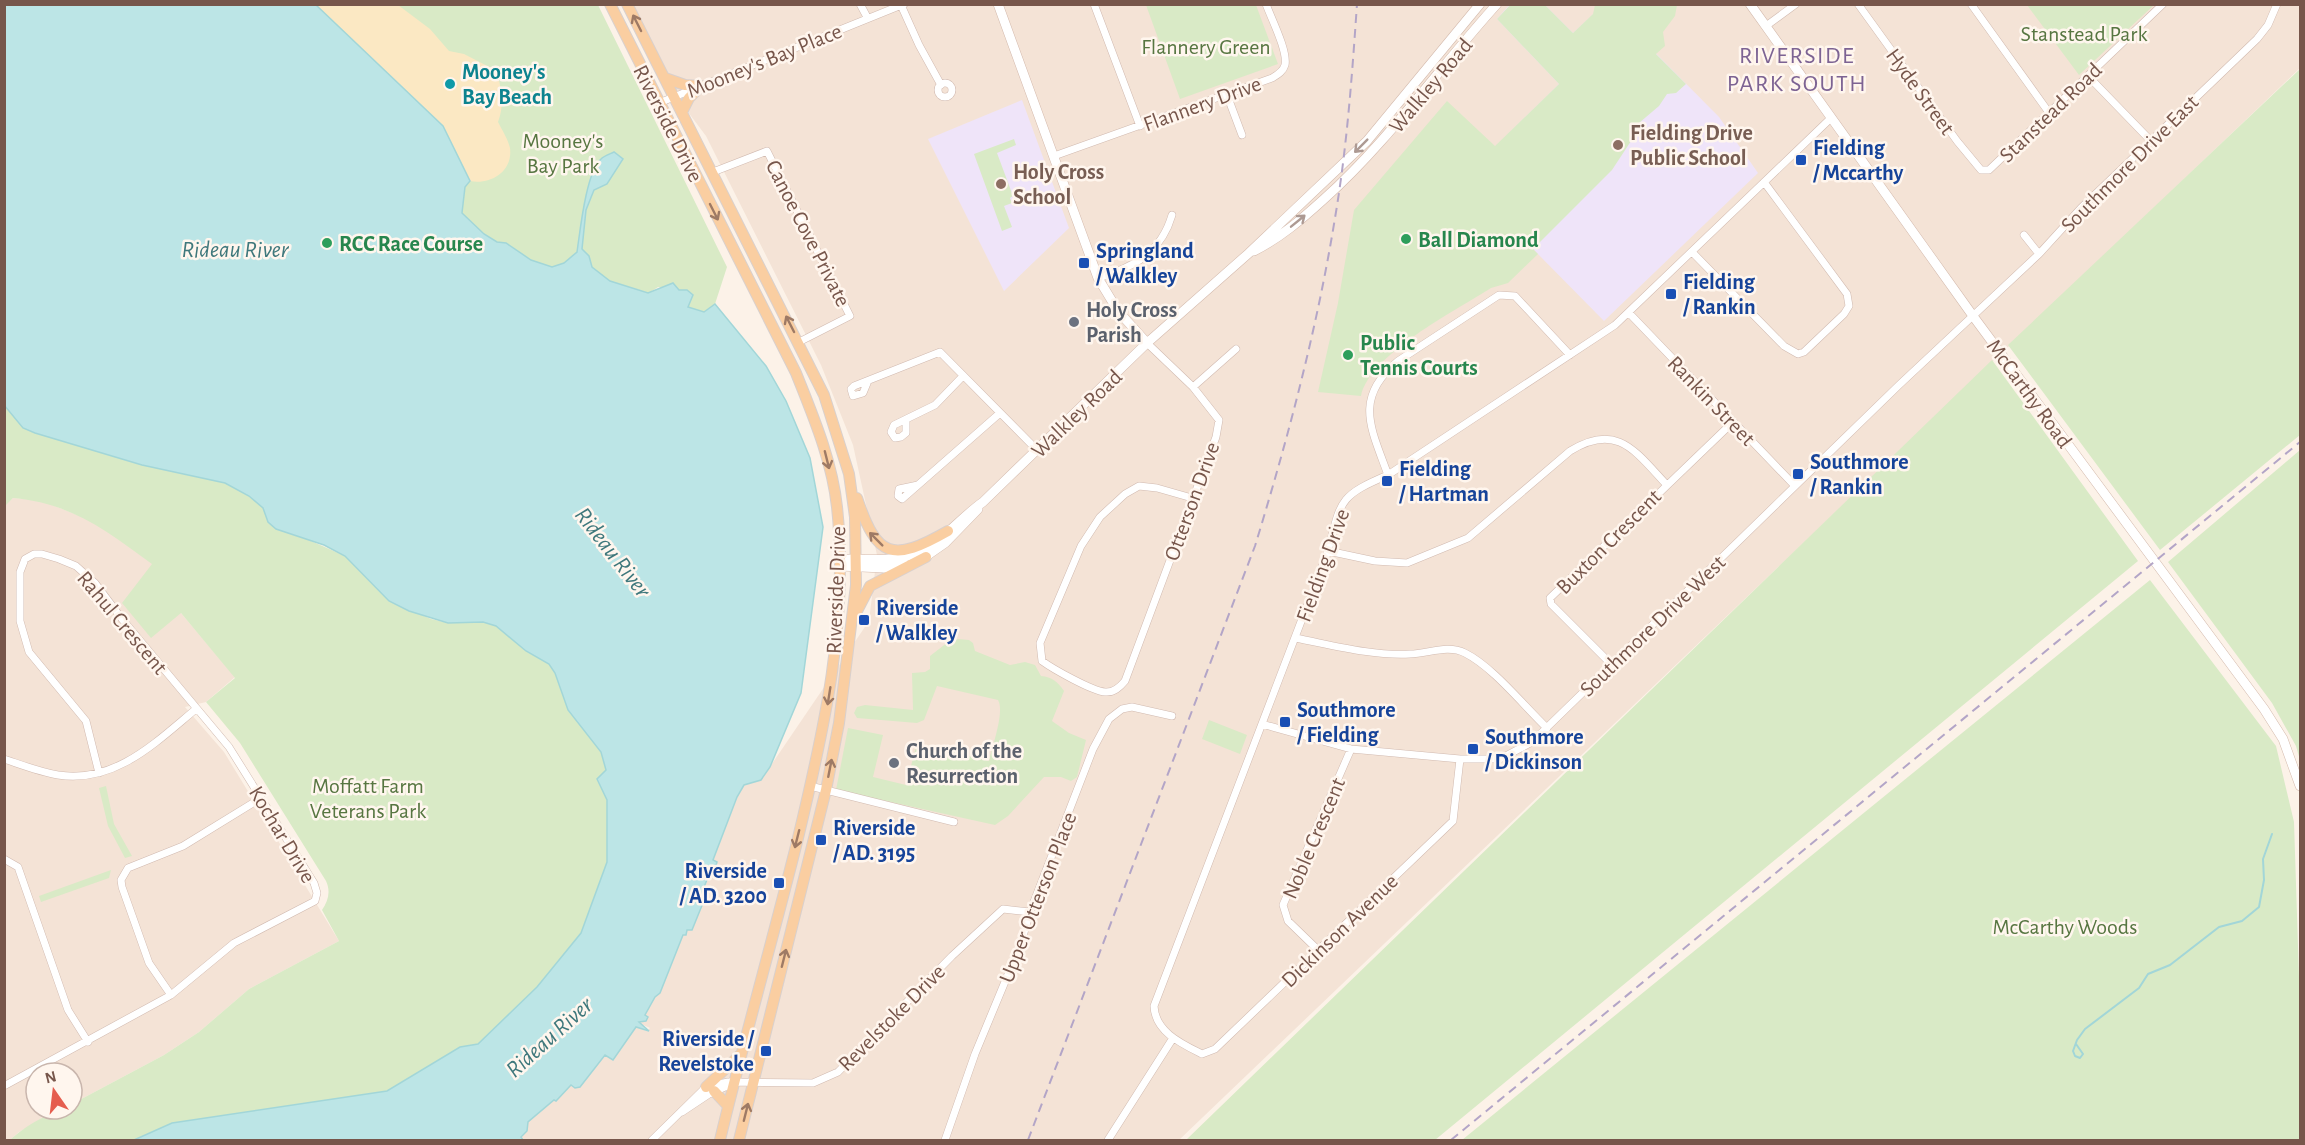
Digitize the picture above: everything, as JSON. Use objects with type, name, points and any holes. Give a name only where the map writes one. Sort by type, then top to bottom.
[{"type":"main road","name":"Riverside Drive","points":[[610,4],[771,323],[812,413],[834,493],[840,563],[832,674],[810,786],[720,1140]]},
{"type":"main road","name":"Riverside Drive","points":[[627,4],[799,342],[830,411],[849,474],[857,563],[853,620],[839,723],[826,790],[739,1140]]},
{"type":"main road","points":[[998,4],[1098,278],[1118,311],[1147,343]]},
{"type":"main road","name":"Walkley Road","points":[[840,563],[909,557],[933,544],[983,502],[1147,343],[1249,253],[1367,141],[1480,4]]},
{"type":"main road","name":"Walkley Road","points":[[1249,253],[1270,243],[1292,227],[1353,174],[1497,4]]},
{"type":"main road","name":"McCarthy Road","points":[[1750,4],[1973,316],[2264,709],[2283,739],[2301,786]]},
{"type":"main road","points":[[665,78],[684,85],[701,86]]},
{"type":"main road","points":[[682,112],[701,86]]},
{"type":"main road","points":[[849,474],[867,527],[873,538],[885,547],[903,550],[919,547],[948,531]]},
{"type":"main road","name":"Walkley Road","points":[[857,563],[895,567],[926,557],[961,528],[983,502]]},
{"type":"main road","points":[[853,620],[870,586],[926,557]]},
{"type":"main road","points":[[728,1106],[710,1089],[741,1054]]},
{"type":"street","points":[[860,4],[867,17]]},
{"type":"street","points":[[1094,4],[1140,126]]},
{"type":"street","name":"Flannery Drive","points":[[1054,156],[1272,78],[1282,71],[1286,63],[1283,50],[1266,4]]},
{"type":"street","points":[[1766,26],[1796,4]]},
{"type":"street","name":"Hyde Street","points":[[1858,4],[1957,141],[1981,170],[1989,170]]},
{"type":"street","points":[[1971,4],[2050,114]]},
{"type":"street","name":"Stanstead Road","points":[[1989,170],[2163,4]]},
{"type":"street","name":"Southmore Drive East","points":[[1973,316],[2039,254],[2151,140],[2258,39],[2268,25],[2277,4]]},
{"type":"street","name":"Mooney's Bay Place","points":[[659,103],[867,17],[903,5]]},
{"type":"street","points":[[903,5],[919,45],[941,85]]},
{"type":"street","points":[[2088,76],[2151,140]]},
{"type":"street","points":[[1227,94],[1242,135]]},
{"type":"street","name":"Fielding Drive","points":[[1173,1038],[1158,1024],[1154,1006],[1328,551],[1336,519],[1348,495],[1388,475],[1570,355],[1629,313],[1831,118]]},
{"type":"street","name":"Canoe Cove Private","points":[[713,172],[767,151],[850,316],[799,342]]},
{"type":"street","points":[[1693,253],[1784,346],[1798,354],[1804,352],[1845,314],[1849,306],[1847,294],[1764,182]]},
{"type":"street","points":[[1098,278],[1124,270],[1153,251],[1166,234],[1172,215]]},
{"type":"street","points":[[2024,235],[2039,254]]},
{"type":"street","points":[[1388,475],[1369,421],[1368,404],[1374,387],[1384,373],[1398,361],[1480,306],[1499,295],[1515,296],[1570,355]]},
{"type":"street","name":"Rankin Street","points":[[1629,313],[1795,486]]},
{"type":"street","name":"Southmore Drive West","points":[[1262,724],[1351,749],[1460,759],[1500,759],[1532,742],[1973,316]]},
{"type":"street","name":"Otterson Drive","points":[[1147,343],[1193,387],[1219,420],[1216,437],[1125,680],[1116,690],[1104,692],[1049,667],[1042,661],[1040,643],[1081,546],[1090,530],[1108,509],[1125,494],[1139,486],[1157,488],[1192,498]]},
{"type":"street","points":[[1193,387],[1236,349]]},
{"type":"street","points":[[868,381],[939,352],[1037,450]]},
{"type":"street","points":[[906,420],[935,405],[963,376]]},
{"type":"street","points":[[918,485],[1000,412]]},
{"type":"street","name":"Buxton Crescent","points":[[1611,664],[1551,604],[1550,598],[1733,422]]},
{"type":"street","points":[[1328,551],[1407,563],[1468,538],[1570,451],[1585,442],[1602,438],[1618,440],[1633,450],[1666,484]]},
{"type":"street","name":"Rahul Crescent","points":[[99,773],[86,721],[28,648],[20,621],[21,572],[28,556],[42,554],[59,558],[86,573],[196,709]]},
{"type":"street","points":[[1295,638],[1384,652],[1410,654],[1448,649],[1463,652],[1481,664],[1547,728]]},
{"type":"street","name":"Upper Otterson Place","points":[[945,1140],[975,1054],[1021,943],[1030,912],[1093,749],[1108,719],[1122,709],[1132,707],[1172,716]]},
{"type":"street","points":[[4,759],[60,775],[99,773],[128,763],[196,709]]},
{"type":"street","name":"Kochar Drive","points":[[4,1086],[171,995],[234,943],[315,901],[317,893],[314,883],[229,747],[196,709]]},
{"type":"street","name":"Noble Crescent","points":[[1318,950],[1288,921],[1283,905],[1351,749]]},
{"type":"street","name":"Dickinson Avenue","points":[[1173,1038],[1202,1054],[1209,1053],[1453,821],[1460,759]]},
{"type":"street","points":[[810,786],[954,822]]},
{"type":"street","points":[[171,995],[149,963],[122,887],[123,874],[128,868],[183,846],[261,798]]},
{"type":"street","points":[[4,859],[18,867],[68,1010],[88,1042]]},
{"type":"street","name":"Revelstoke Drive","points":[[652,1140],[710,1089],[734,1083],[813,1083],[829,1078],[838,1072],[1003,909],[1030,912]]},
{"type":"street","points":[[1108,1140],[1173,1038]]},
{"type":"shaded area","name":"Fielding Drive Public School","points":[[1510,4],[1545,5],[1573,33],[1603,5],[1608,5],[1719,117],[1758,173],[1604,321],[1463,178],[1559,84],[1497,19]]},
{"type":"shaded area","points":[[633,5],[2300,5],[2300,68],[1179,1140],[523,1140],[521,1138],[527,1131],[528,1122],[554,1100],[556,1101],[571,1085],[584,1082],[605,1055],[613,1059],[636,1027],[647,1031],[650,1028],[639,1023],[674,958],[683,934],[687,930],[692,930],[701,896],[711,872],[714,873],[713,860],[737,797],[744,785],[761,780],[869,621],[877,555],[853,445],[821,365],[706,136],[679,100]]},
{"type":"shaded area","name":"Holy Cross School","points":[[1022,100],[1069,228],[1004,291],[928,139]]},
{"type":"shaded area","points":[[13,498],[40,500],[97,523],[153,564],[181,613],[235,677],[206,702],[185,707],[224,752],[339,941],[249,989],[199,1032],[164,1055],[84,1098],[84,1061],[24,1061],[24,1121],[40,1121],[19,1132],[10,1140],[5,1140],[4,506]]},
{"type":"green space","name":"Mooney's Bay Park","points":[[316,5],[598,5],[727,267],[715,304],[704,312],[688,307],[679,290],[658,287],[649,293],[610,281],[592,267],[589,256],[577,252],[564,263],[552,267],[531,260],[506,243],[497,242],[484,234],[462,213],[465,187],[470,181],[443,126]]},
{"type":"green space","name":"Flannery Green","points":[[1146,5],[1256,5],[1278,64],[1180,99]]},
{"type":"green space","points":[[1510,5],[1545,5],[1573,33],[1593,14],[1595,5],[1677,5],[1675,16],[1663,32],[1665,46],[1656,54],[1686,84],[1676,93],[1667,94],[1659,106],[1639,123],[1633,138],[1612,170],[1533,249],[1538,254],[1508,283],[1491,288],[1436,321],[1397,349],[1368,380],[1361,396],[1318,392],[1338,303],[1354,210],[1447,101],[1495,146],[1559,84],[1497,19]]},
{"type":"green space","name":"Stanstead Park","points":[[2027,5],[2154,5],[2079,75]]},
{"type":"green space","points":[[2300,69],[2300,435],[2160,550],[2008,345]]},
{"type":"green space","points":[[1014,139],[1016,145],[997,153],[1013,196],[1010,198],[1012,203],[1004,206],[1012,227],[1002,231],[974,154]]},
{"type":"green space","points":[[1992,360],[2138,561],[1435,1140],[1186,1140]]},
{"type":"green space","name":"Moffatt Farm Veterans Park","points":[[4,405],[23,428],[35,433],[142,465],[225,483],[249,496],[263,508],[268,522],[345,556],[389,601],[431,619],[448,623],[483,622],[496,626],[526,651],[549,664],[555,673],[568,710],[601,752],[606,770],[597,779],[607,800],[607,862],[581,933],[537,987],[478,1044],[460,1047],[387,1091],[172,1123],[134,1140],[10,1140],[37,1121],[84,1121],[84,1098],[164,1055],[199,1032],[249,989],[339,941],[322,910],[328,896],[326,881],[240,743],[206,702],[235,678],[181,613],[151,638],[122,603],[152,564],[104,530],[71,512],[34,501],[13,498],[5,506]]},
{"type":"green space","points":[[2300,450],[2300,760],[2296,746],[2272,703],[2168,562]]},
{"type":"green space","name":"McCarthy Woods","points":[[2150,580],[2276,746],[2294,822],[2300,1008],[2300,1140],[1462,1140]]},
{"type":"green space","points":[[958,639],[969,640],[973,643],[975,651],[1010,665],[1025,662],[1035,665],[1041,676],[1052,679],[1059,685],[1064,691],[1052,721],[1069,733],[1086,740],[1077,777],[1071,781],[1061,777],[1044,777],[1008,816],[995,825],[836,790],[848,728],[883,735],[873,777],[906,785],[917,743],[989,761],[999,720],[998,700],[937,686],[924,720],[917,723],[857,718],[854,713],[857,707],[865,705],[913,710],[912,673],[925,672],[930,669],[930,656],[948,642]]},
{"type":"green space","points":[[1209,720],[1247,735],[1240,754],[1202,739]]},
{"type":"green space","points":[[106,786],[114,824],[132,856],[125,858],[108,826],[99,788]]},
{"type":"green space","points":[[111,870],[109,878],[41,902],[39,896]]},
{"type":"sand","name":"Mooney's Bay Beach","points":[[316,5],[398,5],[430,29],[449,51],[464,54],[497,71],[502,103],[498,122],[510,148],[508,164],[504,170],[492,179],[470,181],[443,126]]},
{"type":"water","name":"Rideau River","points":[[4,5],[316,5],[443,126],[470,181],[465,187],[462,213],[484,234],[497,242],[506,243],[531,260],[552,267],[564,263],[577,252],[584,203],[591,176],[601,159],[614,152],[623,159],[607,184],[594,190],[586,210],[582,249],[589,256],[592,267],[610,281],[648,293],[673,283],[679,290],[687,290],[693,295],[688,307],[704,312],[715,304],[766,366],[786,401],[810,458],[823,527],[801,693],[770,767],[761,780],[744,785],[737,797],[713,860],[717,862],[714,873],[710,872],[701,895],[705,898],[692,930],[687,930],[686,935],[683,935],[660,993],[655,997],[645,1015],[648,1017],[646,1021],[639,1022],[649,1031],[636,1027],[613,1060],[605,1055],[580,1087],[575,1088],[571,1085],[556,1101],[554,1100],[528,1122],[527,1131],[521,1137],[523,1140],[134,1140],[172,1123],[387,1091],[460,1047],[478,1044],[537,987],[581,933],[607,862],[607,800],[597,779],[606,770],[601,752],[568,710],[555,673],[549,664],[526,651],[496,626],[483,622],[448,623],[409,611],[389,601],[345,556],[324,545],[276,529],[268,522],[263,508],[249,496],[225,483],[142,465],[35,433],[23,428],[4,405]]},
{"type":"waterway","points":[[2076,1044],[2083,1054],[2080,1058],[2075,1056],[2073,1051],[2077,1040],[2085,1029],[2139,988],[2148,974],[2170,965],[2219,927],[2242,921],[2259,907],[2264,880],[2263,859],[2272,834]]},
{"type":"railway","points":[[1028,1140],[1255,546],[1267,505],[1301,383],[1328,260],[1346,138],[1357,4]]},
{"type":"railway","points":[[1451,1140],[2300,442]]},
{"type":"place","name":"Mooney's Bay Beach","points":[[450,84]]},
{"type":"place","name":"Fielding Drive Public School","points":[[1618,145]]},
{"type":"place","name":"Fielding / Mccarthy","points":[[1801,160]]},
{"type":"place","name":"Holy Cross School","points":[[1001,184]]},
{"type":"place","name":"Ball Diamond","points":[[1406,239]]},
{"type":"place","name":"RCC Race Course","points":[[327,243]]},
{"type":"place","name":"Springland / Walkley","points":[[1084,263]]},
{"type":"place","name":"Fielding / Rankin","points":[[1671,294]]},
{"type":"place","name":"Holy Cross Parish","points":[[1074,322]]},
{"type":"place","name":"Public Tennis Courts","points":[[1348,355]]},
{"type":"place","name":"Southmore / Rankin","points":[[1798,474]]},
{"type":"place","name":"Fielding / Hartman","points":[[1387,481]]},
{"type":"place","name":"Riverside / Walkley","points":[[864,620]]},
{"type":"place","name":"Southmore / Fielding","points":[[1285,722]]},
{"type":"place","name":"Southmore / Dickinson","points":[[1473,749]]},
{"type":"place","name":"Church of the Resurrection","points":[[894,763]]},
{"type":"place","name":"Riverside / AD. 3195","points":[[821,840]]},
{"type":"place","name":"Riverside / AD. 3200","points":[[779,883]]},
{"type":"place","name":"Riverside / Revelstoke","points":[[766,1051]]},
{"type":"district","name":"RIVERSIDE PARK SOUTH","points":[[1797,69]]}]
